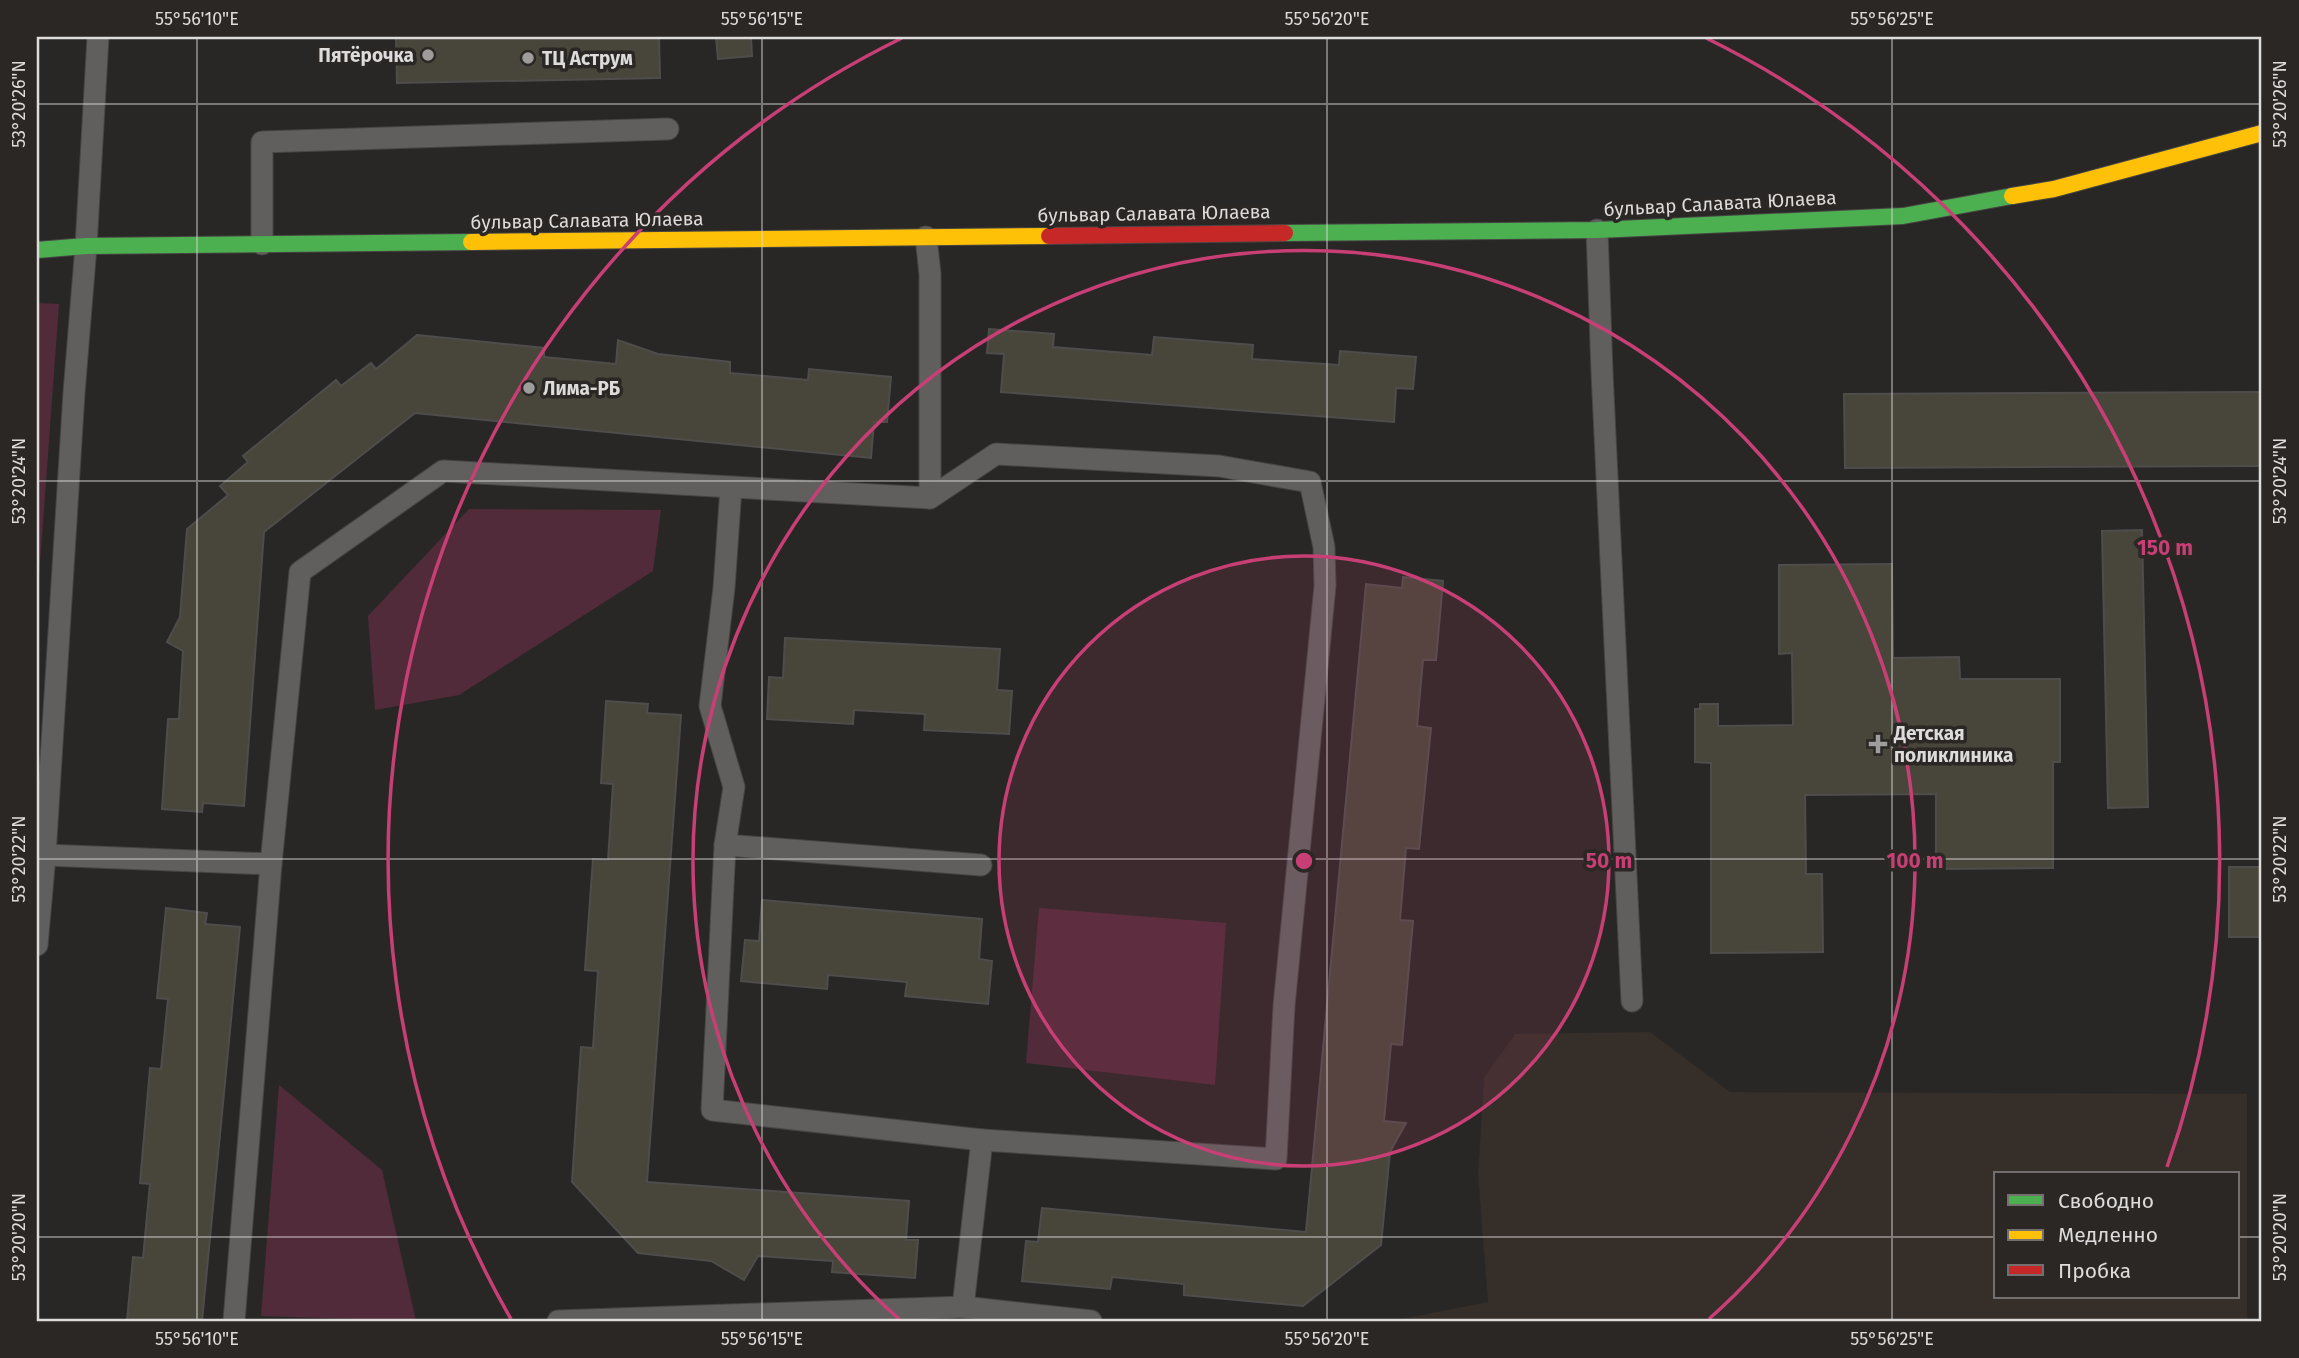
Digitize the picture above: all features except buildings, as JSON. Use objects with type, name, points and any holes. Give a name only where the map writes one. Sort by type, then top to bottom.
[{"type":"street","name":"бульвар Салавата Юлаева","points":[[37,250],[86,246],[1597,230],[1903,216],[2054,189],[2262,134]]},
{"type":"lane","points":[[37,946],[98,37]]},
{"type":"lane","points":[[262,244],[262,142],[668,129]]},
{"type":"lane","points":[[1597,230],[1632,1001]]},
{"type":"lane","points":[[926,237],[930,274],[930,498]]},
{"type":"lane","points":[[234,1321],[271,864],[300,572],[443,471],[930,498],[996,454],[1219,466],[1310,482],[1324,547],[1325,586],[1284,1006],[1276,1159],[982,1140],[712,1110],[725,845],[734,788],[710,706],[724,587],[731,488]]},
{"type":"lane","points":[[725,845],[981,865]]},
{"type":"lane","points":[[45,855],[271,864]]},
{"type":"lane","points":[[963,1307],[982,1140]]},
{"type":"lane","points":[[558,1321],[963,1307],[1091,1321]]},
{"type":"shaded area","points":[[37,303],[59,304],[37,605]]},
{"type":"shaded area","points":[[469,509],[661,510],[653,571],[459,695],[375,710],[368,616]]},
{"type":"shaded area","points":[[1039,908],[1226,923],[1215,1085],[1026,1063]]},
{"type":"shaded area","points":[[1650,1032],[1730,1092],[2247,1094],[2247,1321],[1392,1321],[1488,1302],[1478,1175],[1484,1078],[1515,1034]]},
{"type":"shaded area","points":[[279,1085],[382,1170],[416,1321],[261,1316]]},
{"type":"traffic: fast","points":[[1285,233],[1597,230],[1903,216],[2012,196]]},
{"type":"traffic: fast","points":[[37,250],[86,246],[471,242]]},
{"type":"traffic: slow","points":[[2012,196],[2054,189],[2262,133]]},
{"type":"traffic: slow","points":[[471,242],[1049,236]]},
{"type":"traffic: jam","points":[[1049,236],[1285,233]]},
{"type":"place","name":"Пятёрочка","points":[[428,55]]},
{"type":"place","name":"ТЦ Аструм","points":[[528,58]]},
{"type":"place","name":"Лима-РБ","points":[[529,388]]},
{"type":"place","name":"Детская поликлиника","points":[[1878,744]]}]
